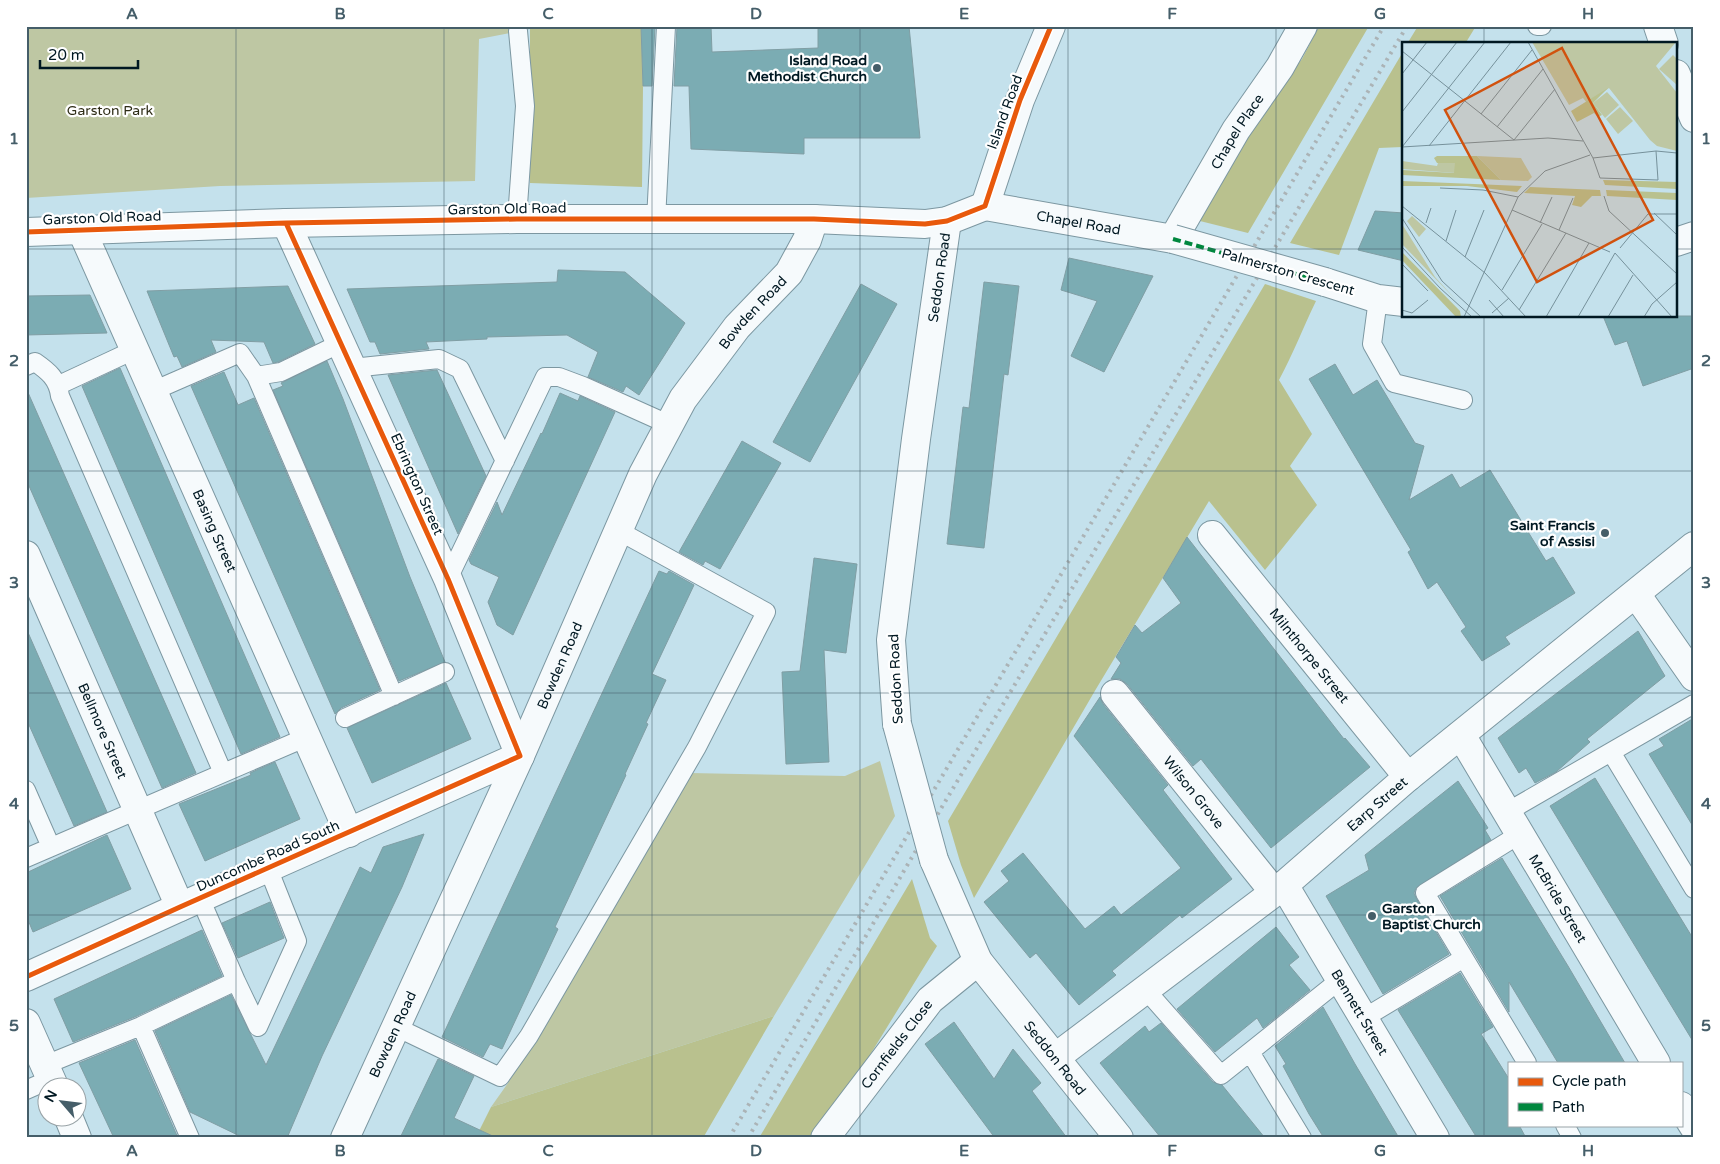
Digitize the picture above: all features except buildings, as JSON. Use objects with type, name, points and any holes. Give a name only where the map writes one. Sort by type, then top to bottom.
[{"type":"street","name":"Island Road","points":[[984,206],[1020,100],[1051,26]]},
{"type":"street","name":"Chapel Place","points":[[1173,238],[1236,130],[1280,67],[1303,26]]},
{"type":"street","points":[[1658,26],[1663,42]]},
{"type":"street","points":[[1678,79],[1694,118]]},
{"type":"street","name":"Garston Old Road","points":[[26,232],[286,223],[517,219],[814,219],[925,224],[947,221],[984,206]]},
{"type":"street","name":"Chapel Road","points":[[984,206],[1173,238]]},
{"type":"street","name":"Bowden Road","points":[[344,1138],[520,756],[643,474],[683,399],[737,327],[789,273],[807,240],[814,219]]},
{"type":"street","name":"Seddon Road","points":[[947,221],[916,439],[891,640],[897,724],[934,860],[978,961],[1119,1138]]},
{"type":"street","name":"Ebrington Street","points":[[286,223],[448,579],[520,756]]},
{"type":"street","name":"Basing Street","points":[[81,229],[349,833]]},
{"type":"street","points":[[1678,241],[1694,236]]},
{"type":"street","name":"Palmerston Crescent","points":[[1173,238],[1391,301]]},
{"type":"street","name":"Milnthorpe Street","points":[[1212,535],[1408,777]]},
{"type":"street","name":"Earp Street","points":[[1056,1057],[1279,888],[1408,777],[1694,546]]},
{"type":"street","name":"Bellmore Street","points":[[26,555],[138,810],[190,902]]},
{"type":"street","points":[[1636,594],[1691,668]]},
{"type":"street","name":"Wilson Grove","points":[[1115,694],[1279,888]]},
{"type":"street","name":"McBride Street","points":[[1461,734],[1655,1062]]},
{"type":"street","name":"Duncombe Road South","points":[[26,977],[520,756]]},
{"type":"street","name":"Bennett Street","points":[[1279,888],[1340,979],[1435,1138]]},
{"type":"street","name":"Cornfields Close","points":[[825,1138],[930,1000],[978,961]]},
{"type":"street","points":[[26,1023],[50,1076]]},
{"type":"street","points":[[1682,1108],[1694,1127]]},
{"type":"street","points":[[72,1126],[77,1138]]},
{"type":"lane","points":[[656,220],[666,26]]},
{"type":"lane","points":[[1537,26],[1542,26]]},
{"type":"lane","points":[[517,219],[524,106],[518,31]]},
{"type":"lane","points":[[1391,301],[1372,344],[1394,383],[1463,400]]},
{"type":"lane","points":[[256,376],[281,372],[341,343]]},
{"type":"lane","points":[[58,386],[134,350]]},
{"type":"lane","points":[[153,391],[240,353],[256,376],[394,696]]},
{"type":"lane","points":[[352,368],[439,359],[460,369],[505,461]]},
{"type":"lane","points":[[26,366],[35,362],[48,371],[58,386],[60,396],[223,773]]},
{"type":"lane","points":[[448,579],[545,377],[560,377],[670,425]]},
{"type":"lane","points":[[396,1027],[500,1076],[529,1036],[697,748],[766,612],[619,530]]},
{"type":"lane","points":[[344,718],[446,672]]},
{"type":"lane","points":[[1526,1062],[1425,893],[1514,823],[1611,752],[1694,704]]},
{"type":"lane","points":[[26,858],[307,737]]},
{"type":"lane","points":[[1611,752],[1694,889]]},
{"type":"lane","points":[[26,790],[51,847]]},
{"type":"lane","points":[[190,902],[236,981],[258,1027],[297,941],[268,868]]},
{"type":"lane","points":[[1364,1018],[1464,958]]},
{"type":"lane","points":[[1146,990],[1221,1076],[1340,979]]},
{"type":"lane","points":[[52,1076],[141,1026],[236,981]]},
{"type":"lane","points":[[141,1026],[190,1138]]},
{"type":"lane","points":[[1250,1052],[1302,1138]]},
{"type":"lane","points":[[26,1090],[38,1084]]},
{"type":"lane","points":[[1566,1126],[1572,1138]]},
{"type":"green space","name":"Garston Park","points":[[26,26],[530,26],[530,29],[479,39],[475,181],[220,186],[26,198]]},
{"type":"green space","points":[[530,26],[641,26],[643,86],[642,187],[530,183]]},
{"type":"green space","points":[[1319,26],[1369,26],[1248,233],[1200,221],[1257,117],[1302,59]]},
{"type":"green space","points":[[1418,26],[1476,26],[1466,42],[1408,42]]},
{"type":"green space","points":[[1402,53],[1402,147],[1379,148],[1339,255],[1290,243]]},
{"type":"green space","points":[[1265,284],[1316,301],[1279,380],[1312,434],[1290,466],[1317,505],[1265,570],[1209,501],[974,898],[961,865],[948,821]]},
{"type":"green space","points":[[880,761],[895,816],[774,1016],[491,1107],[508,1083],[690,773],[845,776]]},
{"type":"green space","points":[[912,879],[930,938],[937,946],[865,1063],[809,1138],[759,1138]]},
{"type":"green space","points":[[774,1016],[703,1138],[482,1138],[477,1135],[491,1107]]},
{"type":"railway","points":[[729,1138],[1384,26]]},
{"type":"railway","points":[[748,1138],[905,869],[1407,26]]},
{"type":"marked path","points":[[1173,239],[1325,282]]},
{"type":"cycle path","points":[[26,232],[286,223],[517,219],[814,219],[925,224],[947,221],[985,206],[1020,100],[1051,26]]},
{"type":"cycle path","points":[[26,977],[520,756],[448,579],[286,223]]},
{"type":"place","name":"Island Road Methodist Church","points":[[877,68]]},
{"type":"place","name":"Saint Francis of Assisi","points":[[1605,533]]},
{"type":"place","name":"Garston Baptist Church","points":[[1372,916]]}]
